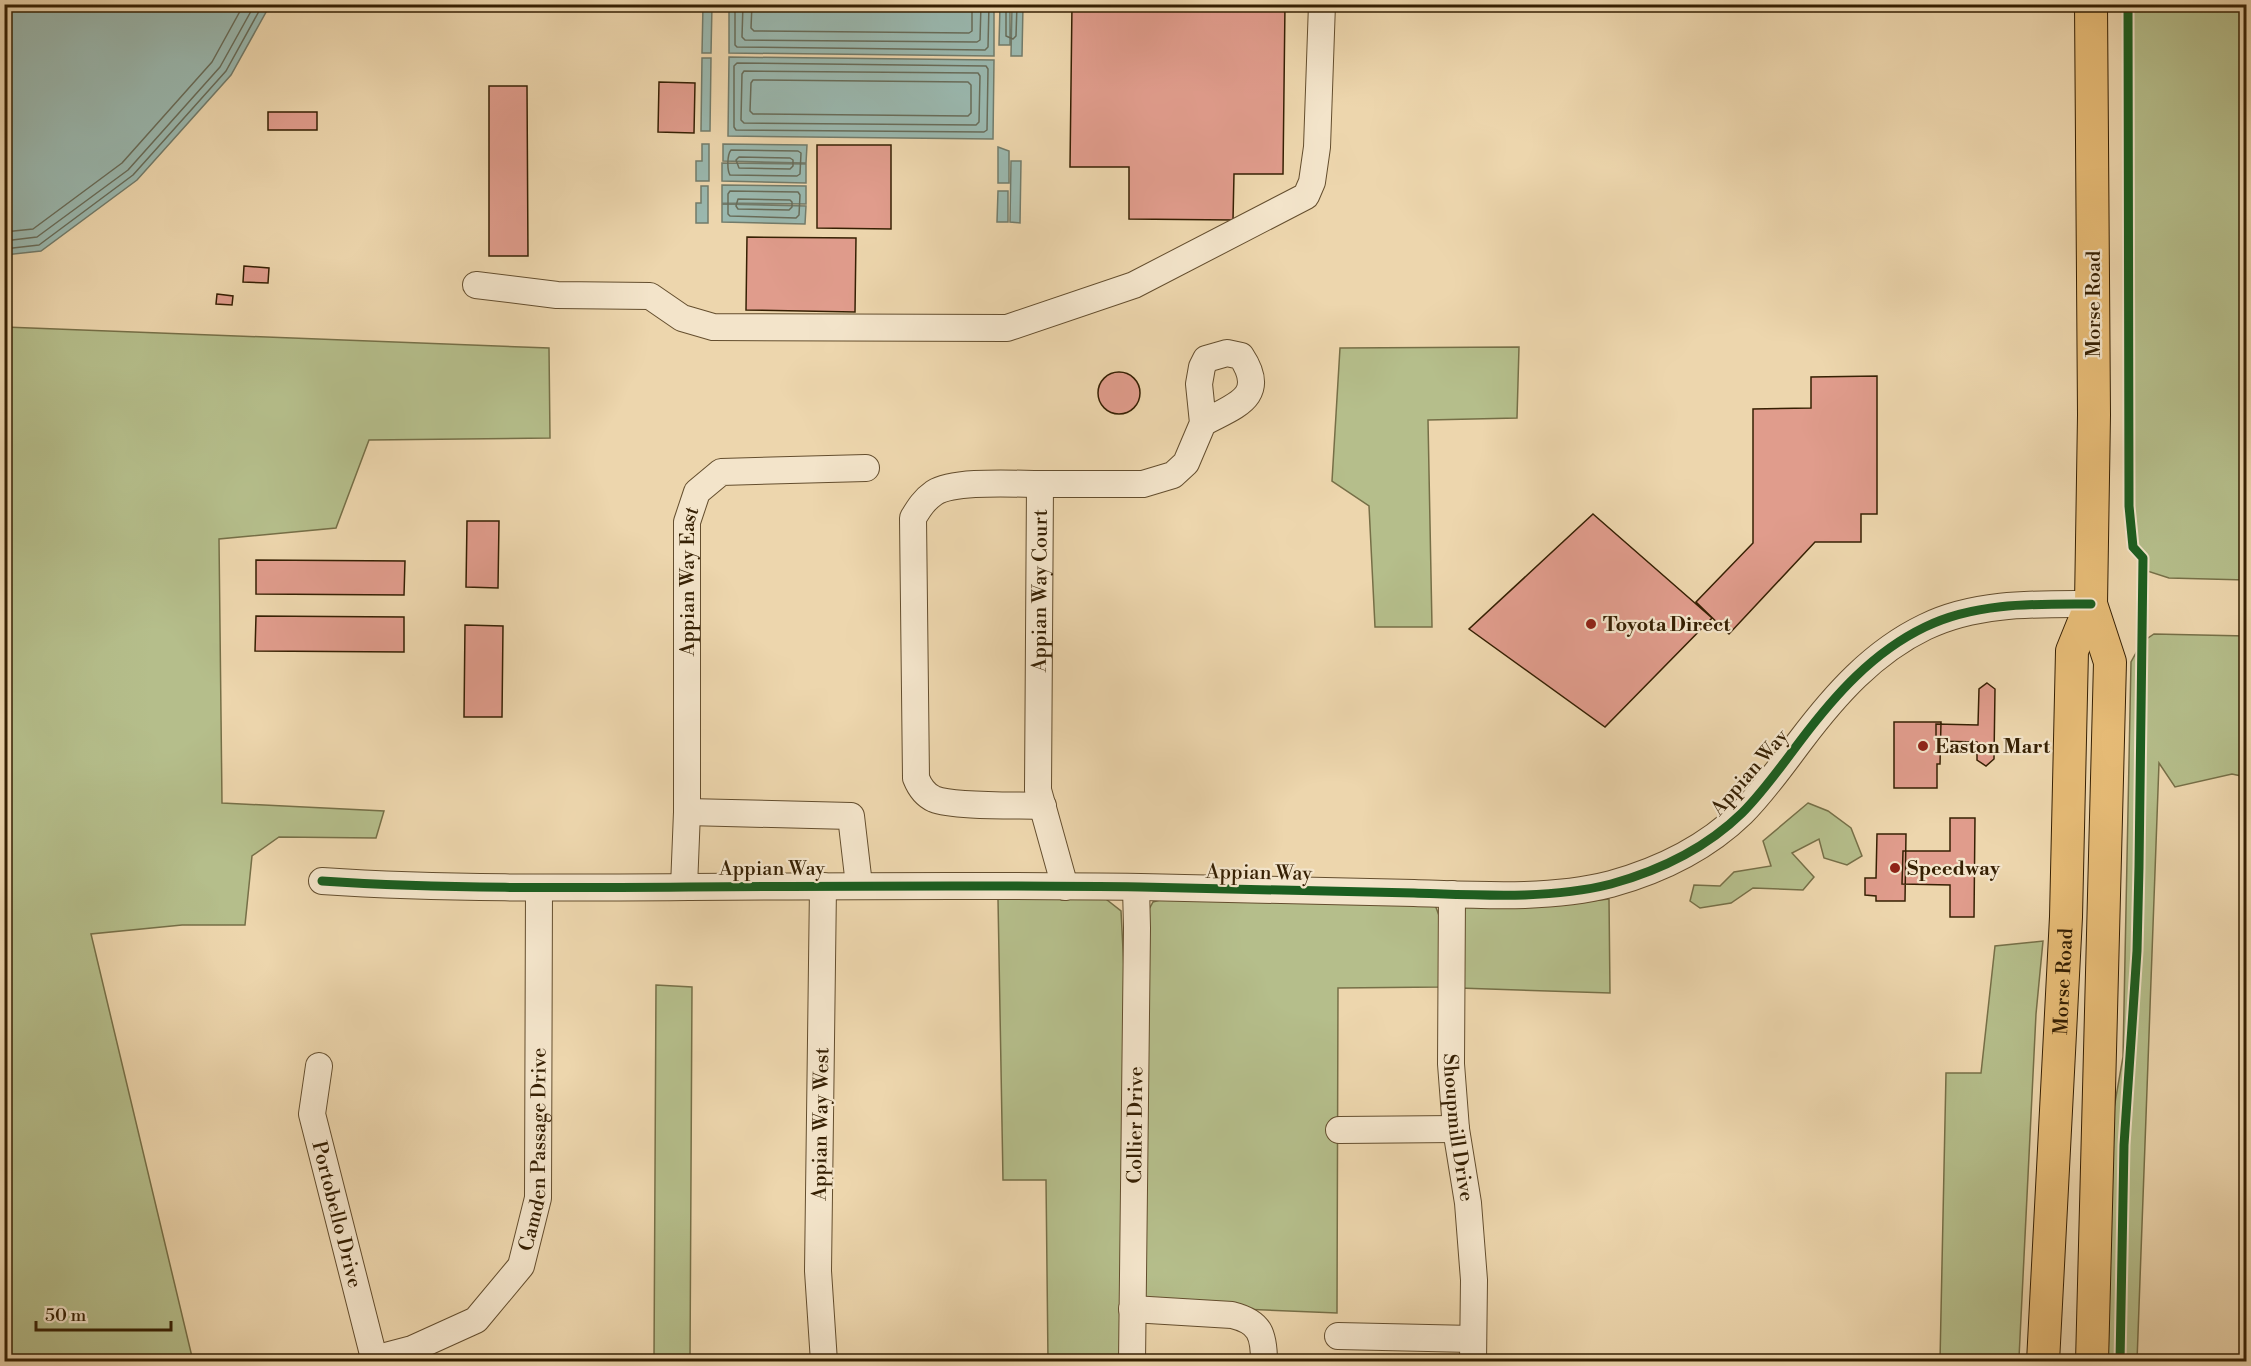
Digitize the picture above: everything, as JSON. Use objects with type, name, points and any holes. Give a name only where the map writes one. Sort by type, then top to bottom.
[{"type":"main road","name":"Morse Road","points":[[2091,4],[2094,415],[2091,604],[2110,662],[2092,1362]]},
{"type":"main road","name":"Morse Road","points":[[2043,1362],[2066,916],[2072,651],[2091,604]]},
{"type":"street","points":[[476,285],[557,295],[650,296],[682,318],[713,327],[1007,328],[1134,285],[1306,196],[1312,182],[1317,147],[1322,4]]},
{"type":"street","name":"Appian Way Court","points":[[1065,887],[1038,790],[1040,484],[1143,484],[1173,475],[1186,463],[1203,423]]},
{"type":"street","name":"Appian Way East","points":[[684,887],[687,812],[687,522],[697,492],[721,472],[866,468]]},
{"type":"street","points":[[1040,484],[965,485],[936,491],[922,502],[914,518],[916,778],[922,790],[935,799],[953,803],[1043,806]]},
{"type":"street","name":"Appian Way","points":[[322,881],[380,885],[539,888],[859,885],[1136,887],[1452,894],[1529,894],[1571,891],[1608,884],[1664,864],[1716,836],[1744,812],[1830,703],[1855,676],[1874,658],[1924,627],[1966,612],[1982,609],[2047,604],[2091,604]]},
{"type":"street","points":[[687,812],[851,816],[859,885]]},
{"type":"street","name":"Appian Way West","points":[[823,886],[818,1271],[824,1362]]},
{"type":"street","name":"Collier Drive","points":[[1132,1362],[1136,887]]},
{"type":"street","name":"Camden Passage Drive","points":[[374,1360],[412,1349],[476,1320],[521,1266],[538,1198],[539,888]]},
{"type":"street","name":"Shoupmill Drive","points":[[1452,894],[1451,1064],[1456,1130],[1469,1214],[1474,1280],[1473,1350]]},
{"type":"street","name":"Portobello Drive","points":[[319,1066],[312,1114],[374,1360]]},
{"type":"street","points":[[1339,1130],[1456,1130]]},
{"type":"street","points":[[1132,1309],[1248,1318],[1260,1330],[1264,1346],[1264,1362]]},
{"type":"street","points":[[1338,1336],[1473,1350]]},
{"type":"green space","points":[[2136,5],[2246,5],[2246,580],[2169,578],[2144,570],[2137,552],[2134,511],[2132,15]]},
{"type":"green space","points":[[5,327],[549,348],[550,438],[369,440],[336,528],[219,539],[222,803],[384,811],[376,838],[279,837],[252,856],[245,925],[182,925],[91,934],[193,1361],[5,1361]]},
{"type":"green space","points":[[1519,347],[1517,418],[1428,420],[1432,627],[1375,627],[1369,506],[1332,481],[1340,348]]},
{"type":"green space","points":[[2154,634],[2246,636],[2246,777],[2232,774],[2175,787],[2159,763],[2137,1361],[2108,1362],[2113,1114],[2123,1057],[2131,662],[2142,642]]},
{"type":"green space","points":[[1808,803],[1828,811],[1851,828],[1862,856],[1847,865],[1824,858],[1819,839],[1792,853],[1814,877],[1803,890],[1753,888],[1731,903],[1700,908],[1690,901],[1694,885],[1720,886],[1734,872],[1771,866],[1763,841]]},
{"type":"green space","points":[[1102,896],[1121,911],[1124,969],[1123,1361],[1048,1361],[1046,1180],[1003,1180],[998,899]]},
{"type":"green space","points":[[1167,898],[1434,902],[1441,921],[1440,987],[1338,988],[1337,1313],[1139,1305],[1147,913],[1153,902]]},
{"type":"green space","points":[[1609,899],[1610,993],[1459,988],[1465,903],[1544,906]]},
{"type":"green space","points":[[2043,941],[2036,1014],[2019,1358],[2018,1362],[1940,1361],[1946,1073],[1981,1073],[1995,946]]},
{"type":"green space","points":[[656,985],[692,987],[690,1361],[654,1361]]},
{"type":"water","points":[[4,5],[270,5],[231,75],[137,180],[41,251],[5,255]]},
{"type":"water","points":[[703,5],[712,5],[711,53],[702,53]]},
{"type":"water","points":[[729,5],[994,5],[994,56],[729,53]]},
{"type":"water","points":[[1000,5],[1010,5],[1010,45],[999,45]]},
{"type":"water","points":[[1012,5],[1023,5],[1022,56],[1011,56]]},
{"type":"water","points":[[729,57],[994,60],[993,139],[728,136]]},
{"type":"water","points":[[702,58],[711,58],[710,131],[701,131]]},
{"type":"water","points":[[702,144],[709,144],[709,181],[696,181],[696,161],[702,161]]},
{"type":"water","points":[[723,144],[807,145],[806,163],[723,161]]},
{"type":"water","points":[[998,147],[1009,151],[1009,183],[998,183]]},
{"type":"water","points":[[1011,161],[1021,161],[1020,223],[1010,222]]},
{"type":"water","points":[[722,163],[806,164],[806,183],[722,181]]},
{"type":"water","points":[[722,185],[806,186],[806,204],[722,203]]},
{"type":"water","points":[[701,186],[708,186],[708,223],[696,223],[696,203],[701,203]]},
{"type":"water","points":[[998,191],[1008,191],[1008,222],[997,222]]},
{"type":"water","points":[[722,204],[806,206],[805,224],[722,222]]},
{"type":"building","points":[[1072,4],[1285,4],[1283,174],[1234,174],[1233,220],[1129,219],[1129,167],[1070,167]]},
{"type":"building","points":[[659,82],[695,83],[694,133],[658,132]]},
{"type":"building","points":[[489,86],[527,86],[528,256],[489,256]]},
{"type":"building","points":[[268,112],[317,112],[317,130],[268,130]]},
{"type":"building","points":[[817,145],[891,145],[891,229],[817,228]]},
{"type":"building","points":[[747,237],[856,238],[855,312],[746,310]]},
{"type":"building","points":[[244,266],[269,268],[268,283],[243,282]]},
{"type":"building","points":[[217,294],[233,296],[232,305],[216,304]]},
{"type":"building","points":[[1119,372],[1134,378],[1140,393],[1134,408],[1119,414],[1104,408],[1098,393],[1104,378]]},
{"type":"building","name":"Toyota Direct","points":[[1877,376],[1877,514],[1861,514],[1861,542],[1815,542],[1729,634],[1696,602],[1753,543],[1753,409],[1811,408],[1811,377]]},
{"type":"building","name":"Toyota Direct","points":[[1593,514],[1712,618],[1605,727],[1469,629]]},
{"type":"building","points":[[467,521],[499,521],[498,588],[466,587]]},
{"type":"building","points":[[256,560],[405,561],[404,595],[256,594]]},
{"type":"building","points":[[256,616],[404,617],[404,652],[255,651]]},
{"type":"building","points":[[465,625],[503,626],[502,717],[464,717]]},
{"type":"building","points":[[1987,683],[1995,689],[1994,759],[1986,766],[1977,760],[1977,742],[1936,741],[1936,724],[1978,725],[1979,689]]},
{"type":"building","points":[[1894,722],[1941,722],[1937,788],[1894,788]]},
{"type":"building","points":[[1950,818],[1975,818],[1974,917],[1950,917],[1950,885],[1902,884],[1903,851],[1950,851]]},
{"type":"building","points":[[1877,834],[1906,834],[1905,901],[1876,901],[1876,896],[1865,895],[1865,878],[1876,878]]},
{"type":"cycle path","points":[[2120,1362],[2124,1145],[2137,951],[2143,558],[2133,547],[2129,506],[2128,4]]},
{"type":"cycle path","points":[[322,881],[597,888],[1084,886],[1488,895],[1538,894],[1587,889],[1629,879],[1664,865],[1681,857],[1728,826],[1758,796],[1841,691],[1872,662],[1906,637],[1945,619],[1985,609],[2006,606],[2091,604]]},
{"type":"place","name":"Toyota Direct","points":[[1591,624]]},
{"type":"place","name":"Easton Mart","points":[[1923,746]]},
{"type":"place","name":"Speedway","points":[[1895,868]]}]
